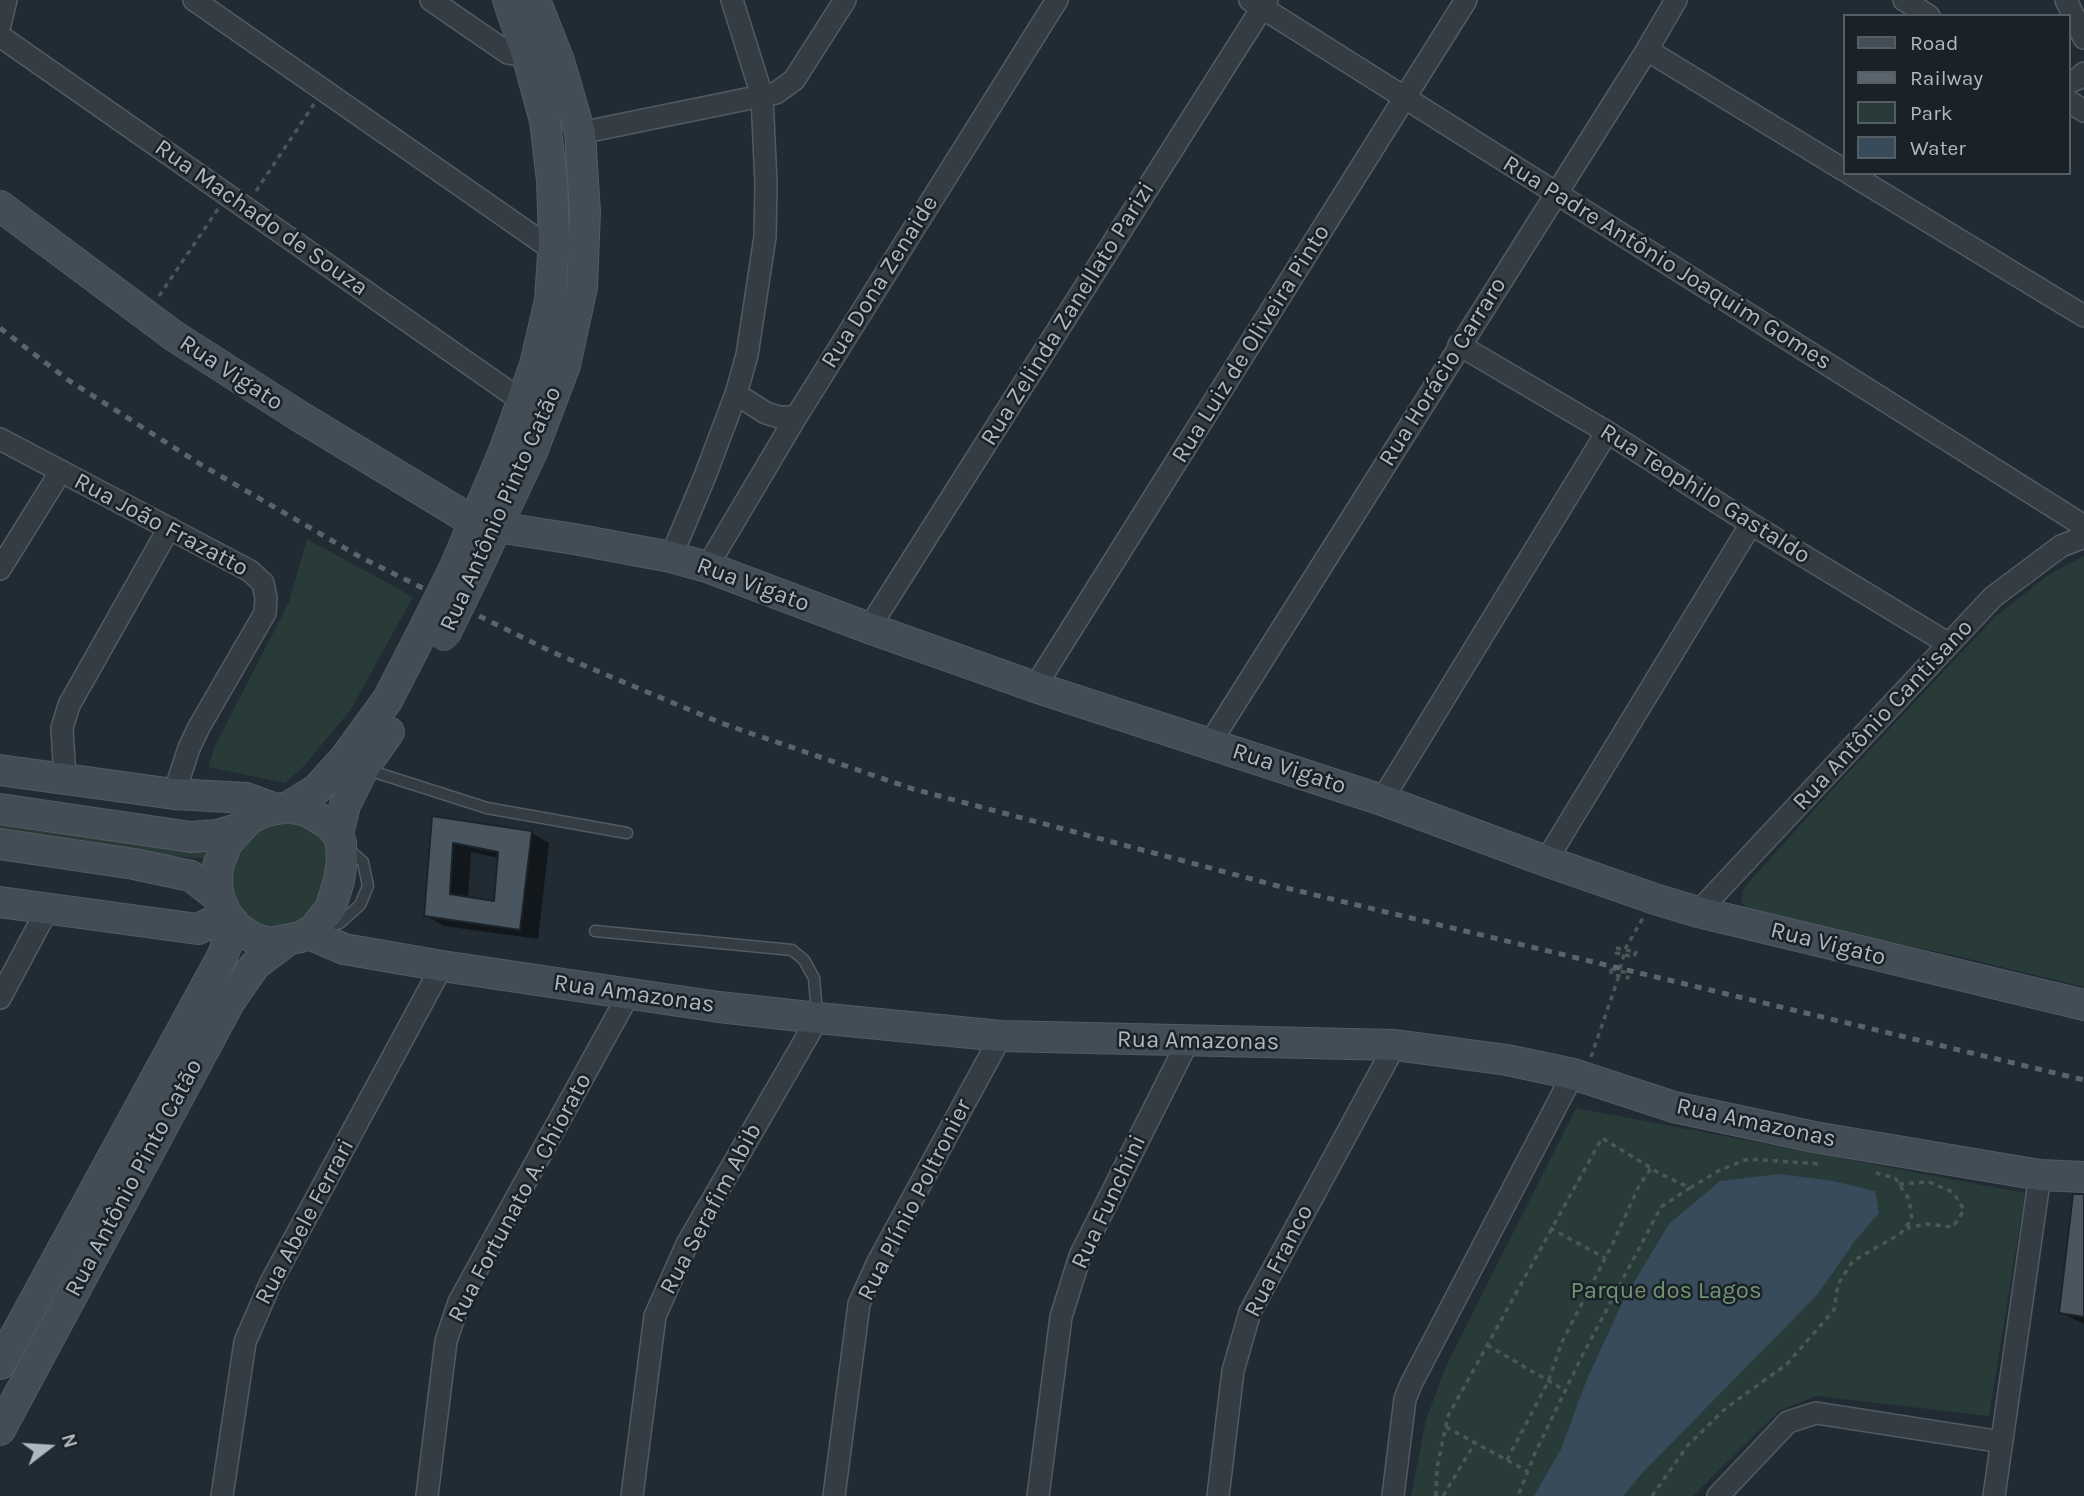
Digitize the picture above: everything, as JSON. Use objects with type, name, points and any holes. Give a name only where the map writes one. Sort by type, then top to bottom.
[{"type":"street","points":[[0,25],[6,0]]},
{"type":"street","points":[[194,0],[553,250]]},
{"type":"street","points":[[432,0],[508,53],[559,61]]},
{"type":"street","name":"Rua Antônio Pinto Catão","points":[[485,525],[505,449],[535,365],[550,300],[553,250],[552,181],[545,121],[528,58],[508,0]]},
{"type":"street","name":"Rua Antônio Pinto Catão","points":[[339,838],[345,804],[363,769],[407,705],[435,632],[485,525],[532,452],[565,365],[582,287],[585,212],[580,133],[559,61],[535,0]]},
{"type":"street","points":[[671,557],[736,394],[747,355],[765,237],[766,184],[762,96],[733,0]]},
{"type":"street","points":[[580,133],[776,93],[794,80],[845,0]]},
{"type":"street","name":"Rua Dona Zenaide","points":[[707,566],[796,417],[1057,0]]},
{"type":"street","name":"Rua Luiz de Oliveira Pinto","points":[[1035,687],[1466,0]]},
{"type":"street","name":"Rua Horácio Carraro","points":[[1210,743],[1459,345],[1557,194],[1676,0]]},
{"type":"street","points":[[1904,0],[1927,14]]},
{"type":"street","points":[[2066,0],[2084,38]]},
{"type":"street","name":"Rua Padre Antônio Joaquim Gomes","points":[[1260,3],[1405,98],[2084,526]]},
{"type":"street","name":"Rua Zelinda Zanellato Parizi","points":[[869,628],[1260,3]]},
{"type":"street","name":"Rua Machado de Souza","points":[[0,36],[522,401]]},
{"type":"street","points":[[1647,50],[1842,169]]},
{"type":"street","points":[[2070,82],[2084,72]]},
{"type":"street","points":[[1852,175],[2084,316]]},
{"type":"street","name":"Rua Vigato","points":[[0,206],[174,336],[299,416],[485,525],[574,538],[707,566],[1035,687],[1382,800],[1655,899],[1698,912],[2084,1005]]},
{"type":"street","name":"Rua Teophilo Gastaldo","points":[[1459,345],[1607,432],[1751,524],[1950,644]]},
{"type":"street","points":[[736,394],[766,413],[779,417],[796,417]]},
{"type":"street","points":[[1382,800],[1607,432]]},
{"type":"street","name":"Rua João Frazatto","points":[[0,439],[250,571],[263,583],[265,613],[189,748],[174,794]]},
{"type":"street","points":[[0,569],[61,471]]},
{"type":"street","points":[[1546,861],[1751,524]]},
{"type":"street","points":[[65,779],[62,728],[69,705],[169,528]]},
{"type":"street","name":"Rua Antônio Cantisano","points":[[1698,912],[2004,588],[2061,546],[2084,537]]},
{"type":"street","name":"Rua Antônio Pinto Catão","points":[[263,816],[317,789],[345,758],[435,632]]},
{"type":"street","points":[[0,770],[174,794],[246,799],[263,816]]},
{"type":"street","points":[[0,809],[191,837],[217,835],[263,816],[307,811],[327,823],[339,838],[342,860],[330,909],[302,935],[270,943],[253,938],[191,876],[134,864],[0,844]]},
{"type":"street","points":[[227,912],[217,883],[218,866],[227,843],[263,816]]},
{"type":"street","points":[[0,902],[198,929],[227,912]]},
{"type":"street","points":[[0,998],[48,908]]},
{"type":"street","name":"Rua Antônio Pinto Catão","points":[[0,1364],[223,955],[227,912]]},
{"type":"street","name":"Rua Antônio Pinto Catão","points":[[0,1430],[230,1001],[255,965],[302,935]]},
{"type":"street","name":"Rua Amazonas","points":[[302,935],[344,949],[442,966],[719,1007],[818,1018],[1001,1036],[1395,1045],[1507,1060],[1579,1076],[1674,1107],[1814,1137],[2040,1175],[2084,1177]]},
{"type":"street","name":"Rua Abele Ferrari","points":[[222,1496],[245,1342],[270,1284],[442,966]]},
{"type":"street","name":"Rua Fortunato A. Chiorato","points":[[427,1496],[446,1341],[459,1301],[630,992]]},
{"type":"street","name":"Rua Serafim Abib","points":[[632,1496],[655,1316],[687,1244],[818,1018]]},
{"type":"street","name":"Rua Plínio Poltronier","points":[[834,1496],[859,1304],[878,1262],[1001,1036]]},
{"type":"street","name":"Rua Funchini","points":[[1038,1496],[1061,1317],[1080,1256],[1188,1041]]},
{"type":"street","name":"Rua Franco","points":[[1217,1496],[1233,1371],[1250,1312],[1395,1045]]},
{"type":"street","points":[[1393,1496],[1405,1399],[1411,1384],[1579,1076]]},
{"type":"street","points":[[1994,1496],[2040,1175]]},
{"type":"street","points":[[1718,1496],[1788,1422],[1816,1413],[2002,1442]]},
{"type":"lane","points":[[363,769],[487,808],[627,833]]},
{"type":"lane","points":[[595,931],[792,950],[804,960],[814,978],[818,1018]]},
{"type":"path","points":[[146,315],[324,90]]},
{"type":"path","points":[[1579,1076],[1619,973],[1624,952],[1655,899]]},
{"type":"path","points":[[1436,1496],[1437,1468],[1448,1416],[1602,1138],[1689,1188]]},
{"type":"path","points":[[1518,1496],[1527,1471],[1613,1295],[1661,1207],[1720,1170],[1748,1159],[1828,1165]]},
{"type":"path","points":[[1507,1460],[1548,1381],[1562,1342],[1639,1186],[1651,1168]]},
{"type":"path","points":[[1652,1496],[1688,1446],[1726,1408],[1787,1364],[1814,1334],[1834,1310],[1838,1284],[1853,1261],[1900,1234],[1912,1219],[1909,1199],[1895,1178],[1874,1173]]},
{"type":"path","points":[[1899,1185],[1928,1182],[1953,1192],[1964,1210],[1953,1227],[1927,1224],[1905,1229]]},
{"type":"path","points":[[1550,1228],[1605,1258]]},
{"type":"path","points":[[1486,1345],[1566,1391]]},
{"type":"path","points":[[1446,1427],[1527,1471]]},
{"type":"path","points":[[1443,1496],[1475,1443]]},
{"type":"green space","points":[[307,539],[413,597],[351,709],[305,765],[285,783],[208,767],[215,746],[289,602]]},
{"type":"green space","points":[[2084,556],[2084,987],[1948,954],[1748,912],[1741,901],[1748,883],[1995,617],[2047,576]]},
{"type":"green space","points":[[0,816],[214,843],[207,859],[131,852],[0,833]]},
{"type":"green space","points":[[295,817],[325,840],[331,861],[328,880],[306,921],[271,933],[236,915],[226,866],[244,832]]},
{"type":"green space","name":"Parque dos Lagos","points":[[1576,1108],[2025,1193],[1989,1416],[1816,1396],[1780,1410],[1693,1496],[1411,1496],[1426,1420],[1446,1366]]},
{"type":"water","points":[[1779,1174],[1833,1181],[1875,1191],[1879,1213],[1854,1242],[1817,1295],[1644,1471],[1623,1496],[1534,1496],[1561,1449],[1587,1379],[1625,1297],[1669,1224],[1720,1181]]},
{"type":"building","points":[[432,816],[532,831],[520,930],[424,916]],"holes":[[[453,843],[498,852],[494,901],[450,894]]]},
{"type":"building","points":[[2073,1194],[2084,1194],[2084,1317],[2059,1313]]},
{"type":"railway","points":[[0,328],[68,380],[200,464],[362,558],[552,652],[721,723],[913,789],[1278,886],[2084,1080]]}]
